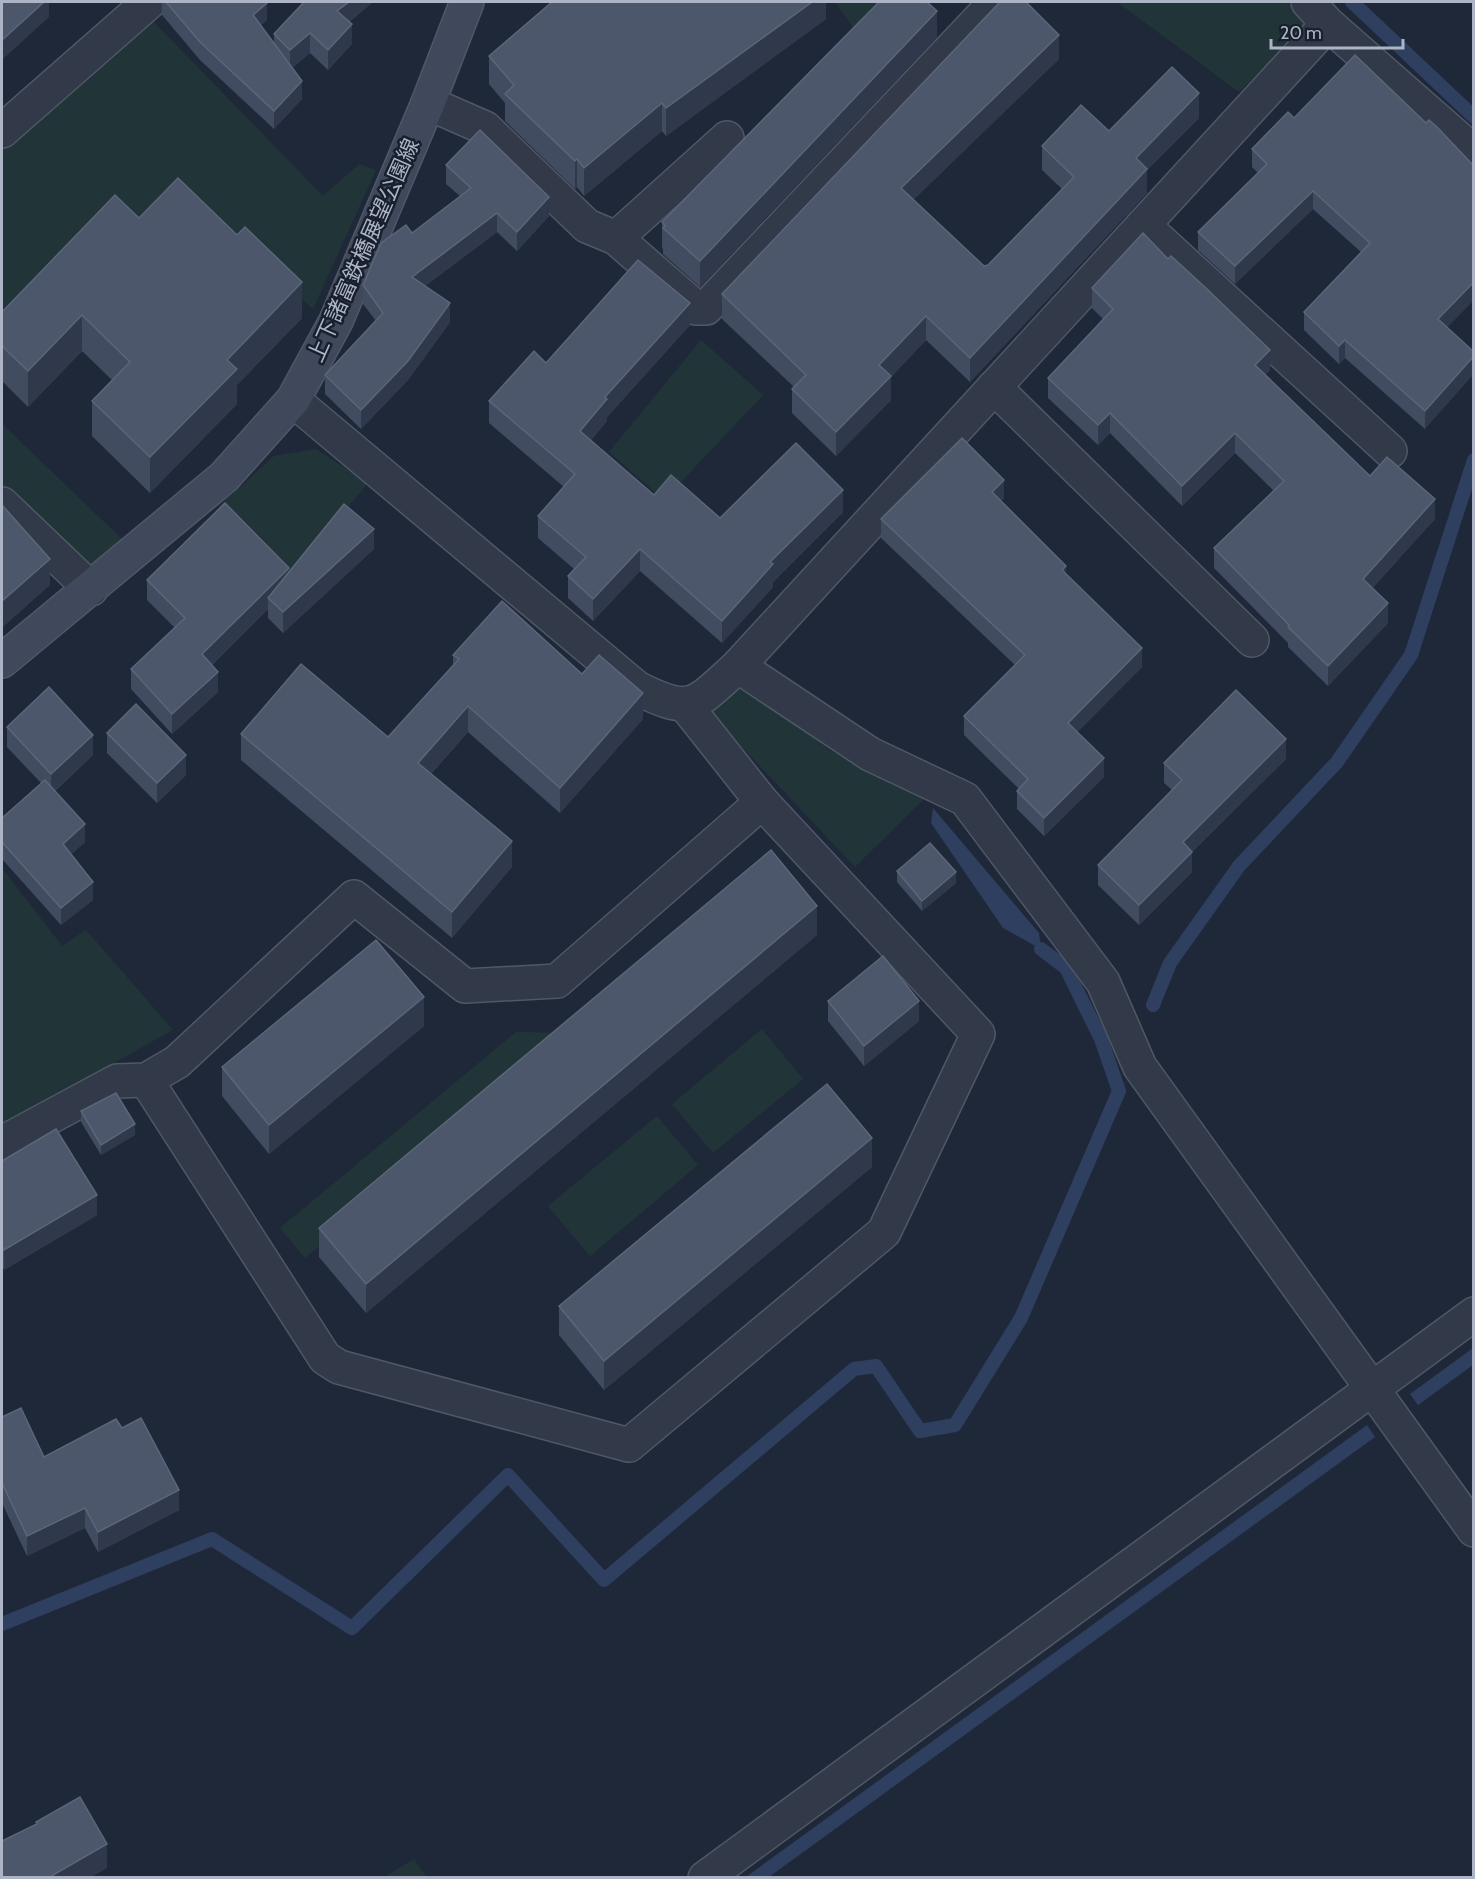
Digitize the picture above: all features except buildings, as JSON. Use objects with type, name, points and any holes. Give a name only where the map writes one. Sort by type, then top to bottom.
[{"type":"street","points":[[2,131],[149,2]]},
{"type":"street","name":"上下諸富鉄橋展望公園線","points":[[2,661],[225,477],[293,400],[336,321],[428,103],[467,2]]},
{"type":"street","points":[[428,103],[485,128],[587,226],[616,238],[696,308],[706,308],[991,7]]},
{"type":"street","points":[[293,400],[637,688],[668,704],[686,706],[712,690],[738,666],[1143,225],[1318,13],[1473,152]]},
{"type":"street","points":[[616,238],[727,138]]},
{"type":"street","points":[[1143,225],[1390,451]]},
{"type":"street","points":[[994,387],[1252,640]]},
{"type":"street","points":[[2,504],[91,589]]},
{"type":"street","points":[[738,666],[870,754],[965,800],[1103,982],[1140,1067],[1473,1530]]},
{"type":"street","points":[[146,1080],[326,1358],[339,1367],[629,1445],[884,1232],[978,1034],[762,802],[686,706]]},
{"type":"street","points":[[2,1143],[117,1081],[146,1080],[177,1062],[354,897],[465,986],[557,981],[762,802]]},
{"type":"street","points":[[705,1878],[1473,1314]]},
{"type":"green space","points":[[835,2],[885,2],[853,27]]},
{"type":"green space","points":[[1117,2],[1288,2],[1307,26],[1239,92]]},
{"type":"green space","points":[[148,16],[323,196],[359,164],[376,170],[313,309],[191,196],[2,342],[2,145]]},
{"type":"green space","points":[[701,340],[763,395],[664,500],[609,452]]},
{"type":"green space","points":[[2,424],[123,540],[91,570],[2,486]]},
{"type":"green space","points":[[316,449],[368,483],[288,579],[218,507],[274,456]]},
{"type":"green space","points":[[745,684],[829,750],[926,797],[855,867],[710,713]]},
{"type":"green space","points":[[2,868],[62,946],[86,930],[173,1030],[2,1125]]},
{"type":"green space","points":[[762,1029],[803,1079],[713,1153],[672,1104]]},
{"type":"green space","points":[[516,1032],[575,1033],[305,1258],[280,1228]]},
{"type":"green space","points":[[657,1116],[698,1165],[590,1256],[548,1206]]},
{"type":"green space","points":[[414,1859],[427,1877],[384,1877]]},
{"type":"water","points":[[933,808],[1039,933],[1041,949],[1003,928],[931,823]]},
{"type":"water","points":[[1473,1348],[1473,1365],[1418,1405],[1410,1394]]},
{"type":"water","points":[[1367,1425],[1375,1437],[769,1877],[746,1877]]},
{"type":"waterway","points":[[1352,2],[1474,117]]},
{"type":"waterway","points":[[1153,1005],[1170,963],[1239,866],[1337,762],[1411,655],[1474,460]]},
{"type":"waterway","points":[[2,1624],[212,1539],[352,1628],[508,1475],[604,1580],[854,1369],[876,1366],[920,1431],[955,1425],[1021,1318],[1119,1091],[1101,1039],[1066,968],[1041,949]]}]
